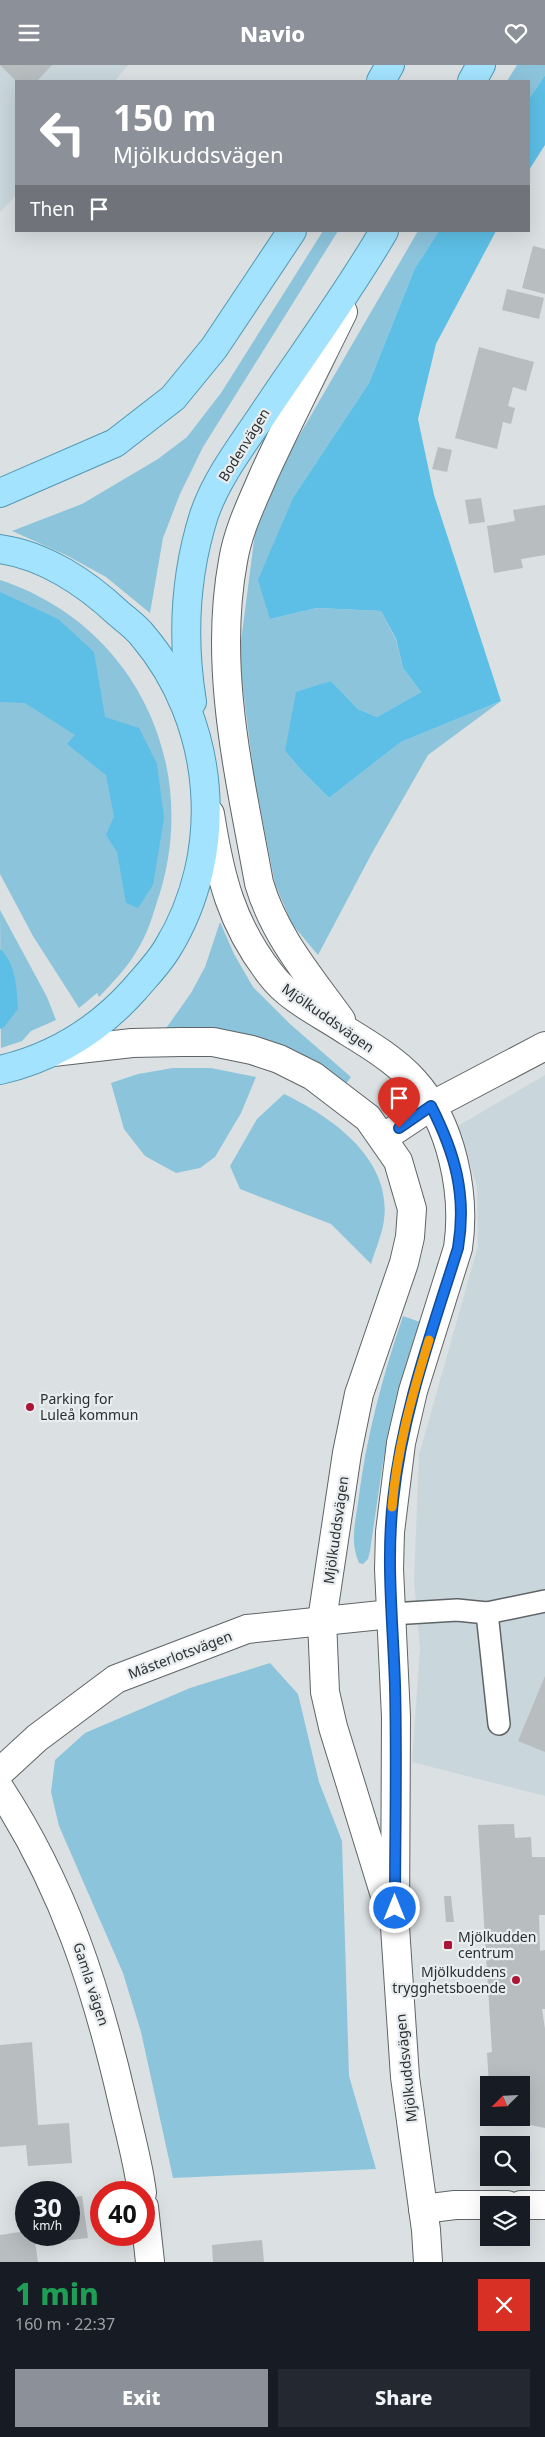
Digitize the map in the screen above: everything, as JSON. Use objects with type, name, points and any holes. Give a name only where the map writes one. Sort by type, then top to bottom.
[{"type":"main road","points":[[382,80],[390,65]]},
{"type":"main road","points":[[473,80],[481,65]]},
{"type":"main road","points":[[0,493],[115,443],[173,398],[214,348],[291,232]]},
{"type":"main road","name":"Bodenvägen","points":[[199,747],[187,670],[185,627],[195,551],[205,514],[226,469],[379,240]]},
{"type":"main road","points":[[0,549],[56,568],[94,591],[142,635],[173,678],[192,722],[204,773],[206,825],[197,881],[183,920],[157,964],[115,1011],[88,1031],[53,1052],[7,1071]]},
{"type":"street","points":[[349,1032],[280,935],[264,901],[259,883],[228,704],[225,625],[233,559],[251,504],[379,240]]},
{"type":"street","name":"Mjölkuddsvägen","points":[[204,773],[218,866],[231,907],[248,942],[272,976],[286,991],[349,1032],[414,1081],[431,1106],[447,1139],[456,1167],[461,1199],[462,1226],[458,1248],[413,1391],[401,1443],[390,1532],[391,1614],[396,1717],[395,1927],[405,2077],[423,2209],[428,2262]]},
{"type":"street","name":"Mjölkuddsvägen","points":[[53,1052],[132,1043],[181,1041],[213,1043],[252,1050],[279,1059],[313,1076],[368,1118],[398,1161],[412,1209],[410,1237],[404,1263],[359,1395],[347,1453],[322,1620],[325,1692],[333,1727],[395,1927]]},
{"type":"street","points":[[383,1138],[431,1106],[545,1046]]},
{"type":"street","name":"Mästerlotsvägen","points":[[0,1772],[37,1738],[116,1679],[247,1629],[391,1614]]},
{"type":"street","name":"Gamla vägen","points":[[0,1789],[26,1830],[71,1925],[104,2023],[139,2181]]},
{"type":"street","points":[[423,2209],[455,2205],[480,2205]]},
{"type":"street","points":[[530,2205],[545,2205]]},
{"type":"street","points":[[148,2246],[150,2262]]},
{"type":"lane","points":[[391,1614],[457,1610],[487,1613],[545,1601]]},
{"type":"lane","points":[[487,1613],[499,1725]]},
{"type":"shaded area","points":[[0,65],[128,65],[116,80],[15,80],[15,196],[0,212]]},
{"type":"shaded area","points":[[517,65],[545,65],[545,75],[530,98],[530,80],[508,80]]},
{"type":"shaded area","points":[[545,75],[545,145],[530,168],[530,98]]},
{"type":"shaded area","points":[[322,232],[337,232],[203,447],[180,494],[163,538],[150,613],[106,577],[66,555],[12,531],[82,504],[158,459],[187,437],[221,393]]},
{"type":"shaded area","points":[[417,232],[438,232],[415,268],[369,383],[294,496],[270,619],[317,608],[381,611],[396,640],[403,668],[421,692],[377,717],[358,709],[331,681],[285,751],[329,798],[401,742],[501,701],[428,755],[372,853],[318,955],[292,924],[275,884],[254,777],[239,657],[255,533],[288,455]]},
{"type":"shaded area","points":[[438,232],[495,232],[436,344],[418,419],[434,495],[501,701],[401,742],[329,798],[285,751],[296,692],[331,681],[358,709],[377,717],[421,692],[403,668],[396,639],[381,611],[317,608],[270,619],[258,580],[294,496],[369,383],[415,268]]},
{"type":"shaded area","points":[[0,580],[48,601],[89,631],[122,667],[147,709],[164,755],[171,804],[169,854],[153,915],[142,942],[126,967],[99,997],[97,993],[79,1008],[33,936],[0,874]]},
{"type":"shaded area","points":[[0,592],[58,619],[94,652],[105,717],[139,728],[157,764],[164,818],[153,885],[138,908],[126,903],[117,852],[106,835],[114,816],[106,775],[67,744],[75,735],[25,703],[0,702]]},
{"type":"shaded area","points":[[0,910],[47,997],[56,1020],[31,1031],[22,1041],[1,1048]]},
{"type":"shaded area","points":[[220,922],[234,954],[253,987],[290,1024],[351,1077],[345,1085],[162,1034],[191,993],[205,967]]},
{"type":"shaded area","points":[[0,949],[9,961],[12,969],[16,985],[18,1009],[4,1027],[0,1029]]},
{"type":"shaded area","points":[[173,1068],[211,1068],[256,1077],[241,1113],[215,1157],[200,1168],[176,1173],[145,1156],[124,1129],[111,1083],[138,1074]]},
{"type":"shaded area","points":[[545,1075],[545,1796],[412,1762],[420,1648],[414,1581],[419,1455],[478,1246],[477,1186],[458,1126]]},
{"type":"shaded area","points":[[284,1094],[321,1115],[339,1128],[369,1159],[378,1178],[384,1198],[384,1220],[371,1264],[331,1224],[240,1189],[230,1166],[257,1119]]},
{"type":"shaded area","points":[[403,1316],[420,1322],[395,1406],[383,1462],[370,1551],[368,1559],[363,1564],[359,1563],[354,1541],[361,1479],[376,1408]]},
{"type":"shaded area","points":[[270,1663],[298,1694],[319,1782],[342,1841],[349,2076],[376,2169],[173,2178],[141,2032],[123,1973],[59,1826],[51,1792],[55,1760],[85,1733],[190,1688]]},
{"type":"building","points":[[0,65],[52,65],[38,80],[15,80]]},
{"type":"building","points":[[533,246],[545,249],[545,294],[522,288]]},
{"type":"building","points":[[507,289],[544,298],[539,319],[502,310]]},
{"type":"building","points":[[479,347],[534,362],[526,391],[513,387],[508,406],[515,408],[511,424],[503,422],[497,449],[455,438]]},
{"type":"building","points":[[438,447],[452,450],[447,472],[432,469]]},
{"type":"building","points":[[481,498],[485,522],[469,524],[465,500]]},
{"type":"building","points":[[545,505],[545,555],[521,559],[523,568],[494,573],[487,526],[515,521],[513,510]]},
{"type":"building","points":[[545,1676],[545,1752],[518,1741]]},
{"type":"building","name":"Mjölkuddens trygghetsboende","points":[[514,1824],[515,1838],[531,1837],[532,1857],[545,1857],[545,1915],[539,1915],[540,1951],[545,1950],[545,2009],[542,2009],[545,2029],[545,2128],[530,2125],[530,2076],[488,2076],[487,2053],[492,2052],[478,1825]]},
{"type":"building","points":[[444,1896],[451,1896],[454,1922],[446,1922]]},
{"type":"building","points":[[32,2042],[38,2125],[69,2123],[72,2163],[28,2166],[26,2145],[0,2147],[0,2045]]},
{"type":"building","points":[[80,2196],[82,2196],[88,2238],[80,2239]]},
{"type":"building","points":[[15,2233],[15,2246],[36,2246],[38,2262],[0,2262],[0,2235]]},
{"type":"building","points":[[262,2240],[264,2262],[213,2262],[212,2245]]},
{"type":"slow traffic","points":[[392,1507],[401,1443],[413,1391],[429,1340]]},
{"type":"place","name":"Parking for Luleå kommun","points":[[30,1407]]},
{"type":"place","name":"Mjölkudden centrum","points":[[448,1945]]},
{"type":"place","name":"Mjölkuddens trygghetsboende","points":[[516,1980]]},
{"type":"route","points":[[395,1908],[396,1736],[389,1569],[393,1499],[401,1443],[413,1391],[458,1248],[462,1226],[461,1199],[456,1167],[447,1139],[431,1106],[399,1128]]}]
